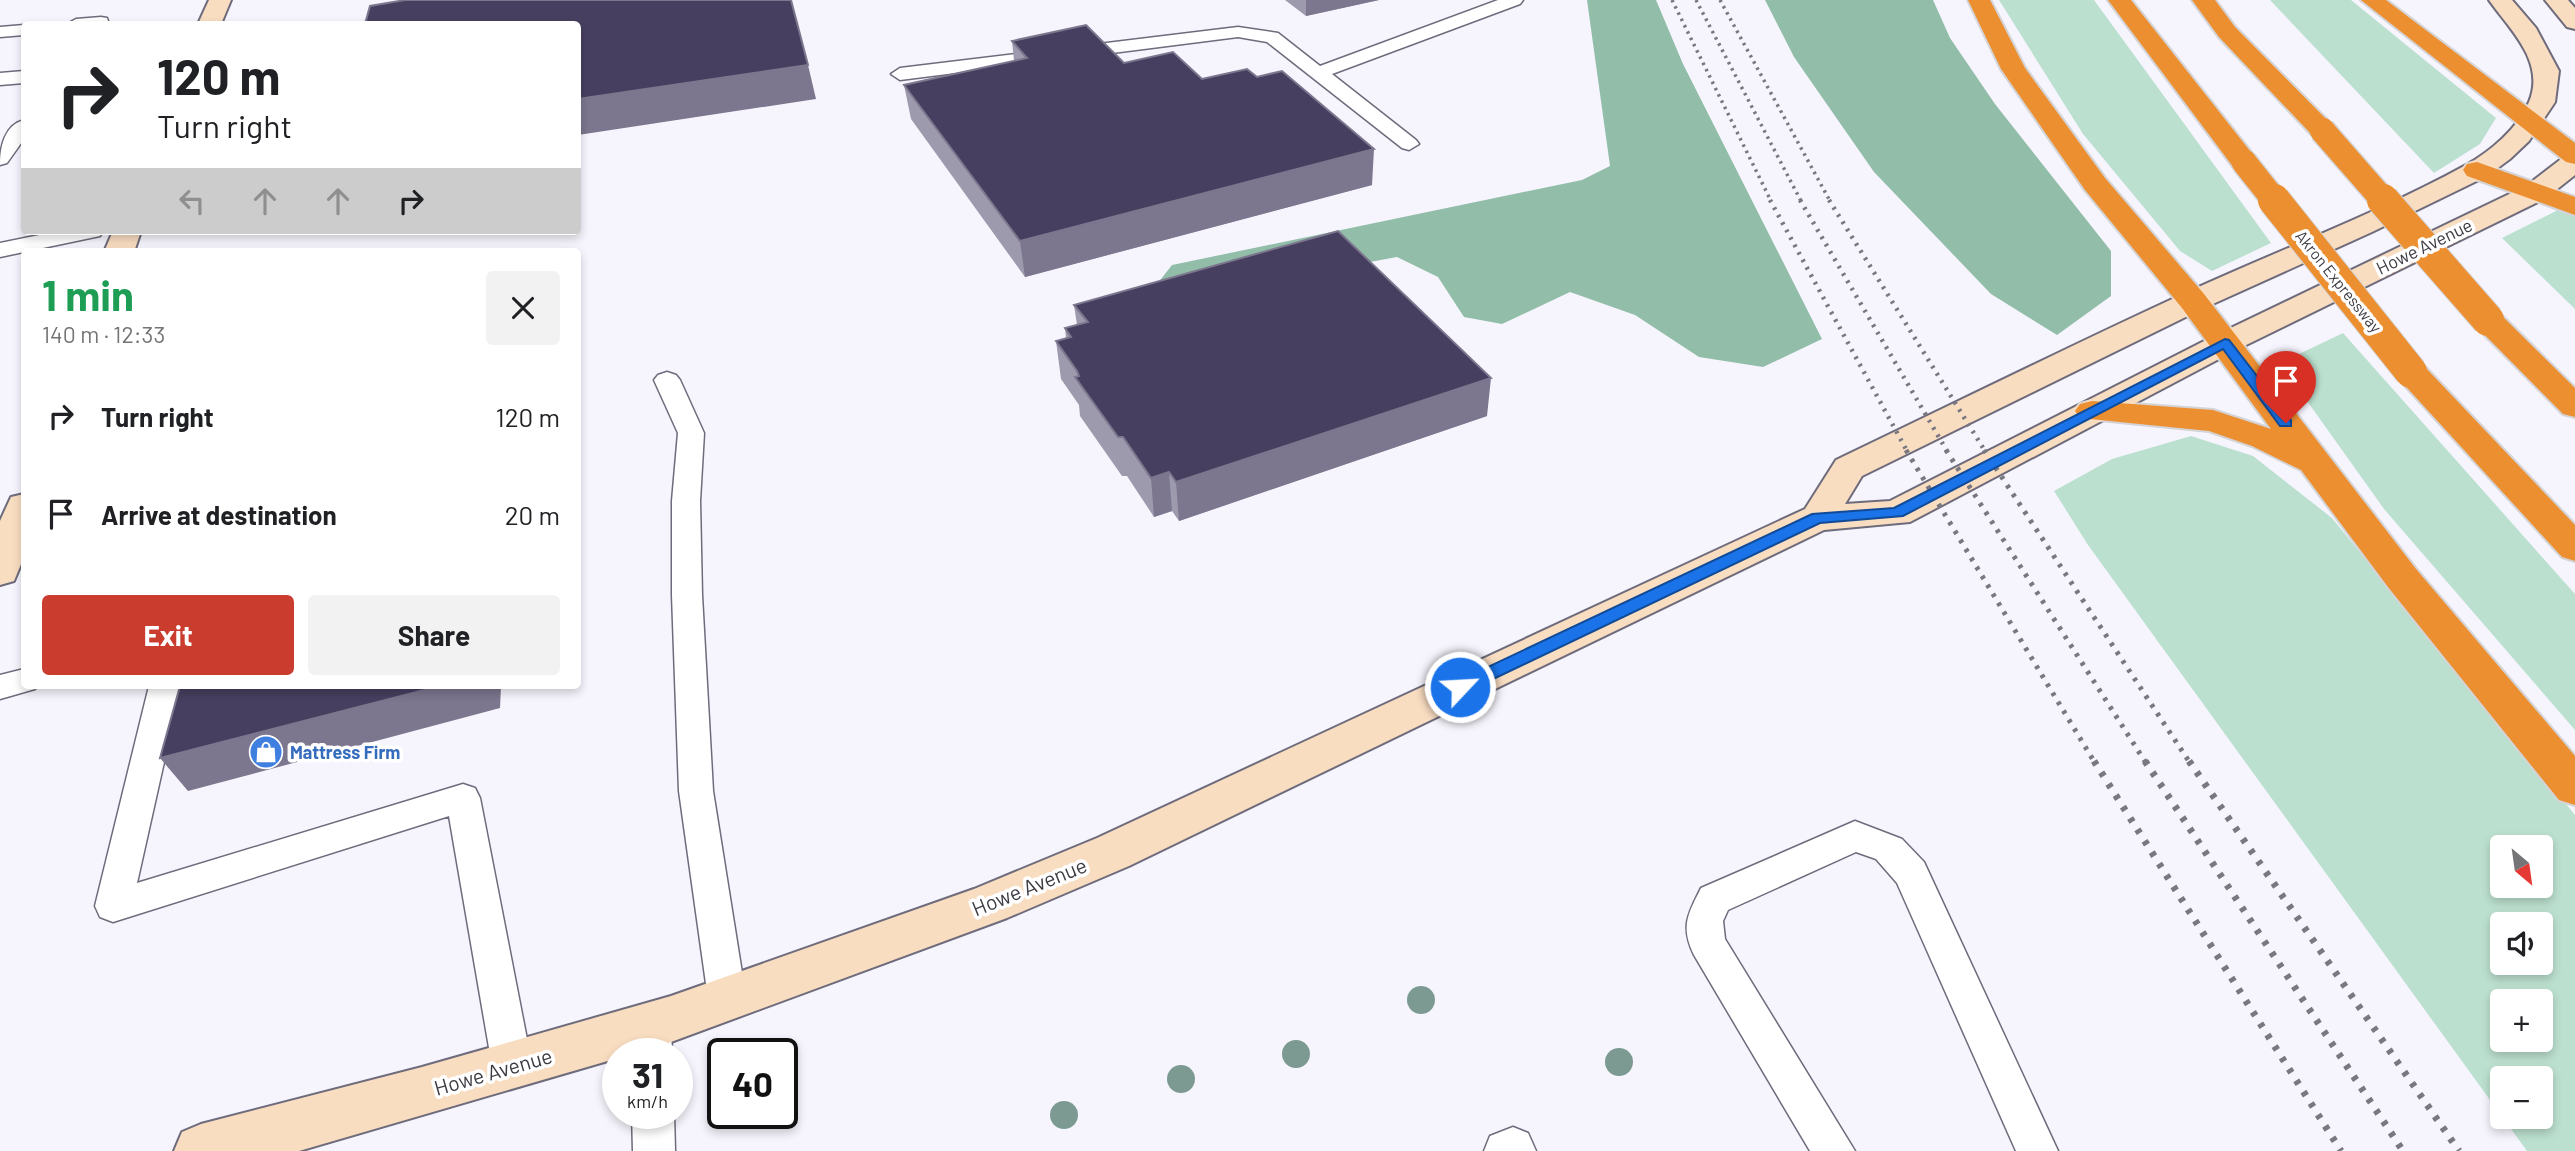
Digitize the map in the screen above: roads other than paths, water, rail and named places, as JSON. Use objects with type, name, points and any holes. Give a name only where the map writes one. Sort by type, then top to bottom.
[{"type":"highway","points":[[1979,0],[2020,79],[2095,184],[2193,301],[2402,578],[2575,787]]},
{"type":"highway","name":"Akron Expressway","points":[[2119,0],[2411,372],[2575,548]]},
{"type":"highway","points":[[2203,0],[2227,32],[2322,130],[2488,320],[2575,407]]},
{"type":"highway","points":[[2372,0],[2524,129],[2575,156]]},
{"type":"highway","points":[[2477,170],[2575,207]]},
{"type":"highway","points":[[2092,411],[2213,421],[2264,438],[2316,464]]},
{"type":"street","points":[[211,21],[220,0]]},
{"type":"street","points":[[1818,518],[1849,468],[2193,301],[2362,226],[2477,170],[2524,129],[2542,102],[2547,71],[2524,28],[2500,0]]},
{"type":"street","points":[[2556,0],[2575,22]]},
{"type":"street","name":"Howe Avenue","points":[[653,1038],[727,998],[990,904],[1113,852],[1818,518],[1897,513],[2225,343],[2536,192],[2575,162]]},
{"type":"street","points":[[0,572],[13,527]]},
{"type":"street","name":"Howe Avenue","points":[[201,1151],[512,1065],[602,1048]]},
{"type":"lane","points":[[1318,73],[1514,0]]},
{"type":"lane","points":[[0,32],[21,30]]},
{"type":"lane","points":[[900,74],[1238,33],[1272,37],[1409,144]]},
{"type":"lane","points":[[0,79],[21,77]]},
{"type":"lane","points":[[0,159],[21,130]]},
{"type":"lane","points":[[0,250],[73,235]]},
{"type":"lane","points":[[667,380],[691,433],[686,501],[687,576],[696,791],[727,998]]},
{"type":"lane","points":[[0,687],[21,682]]},
{"type":"lane","points":[[164,689],[113,906],[463,798],[512,1065]]},
{"type":"lane","points":[[1834,1151],[1707,943],[1704,921],[1714,899],[1855,836],[1889,849],[1912,873],[2036,1151]]},
{"type":"lane","points":[[653,1129],[654,1151]]},
{"type":"lane","points":[[1505,1151],[1514,1148],[1515,1151]]},
{"type":"railway","points":[[1672,0],[1771,201]]},
{"type":"railway","points":[[1696,0],[1801,201]]},
{"type":"railway","points":[[1720,0],[1830,201]]},
{"type":"railway","points":[[1770,200],[1907,451]]},
{"type":"railway","points":[[1800,200],[1947,451]]},
{"type":"railway","points":[[1829,200],[1985,451]]},
{"type":"railway","points":[[1906,450],[2095,763]]},
{"type":"railway","points":[[1946,450],[2146,763]]},
{"type":"railway","points":[[1984,450],[2190,763]]},
{"type":"railway","points":[[2094,761],[2341,1151]]},
{"type":"railway","points":[[2145,761],[2403,1151]]},
{"type":"railway","points":[[2189,761],[2459,1151]]},
{"type":"place","name":"Mattress Firm","points":[[266,752]]}]
